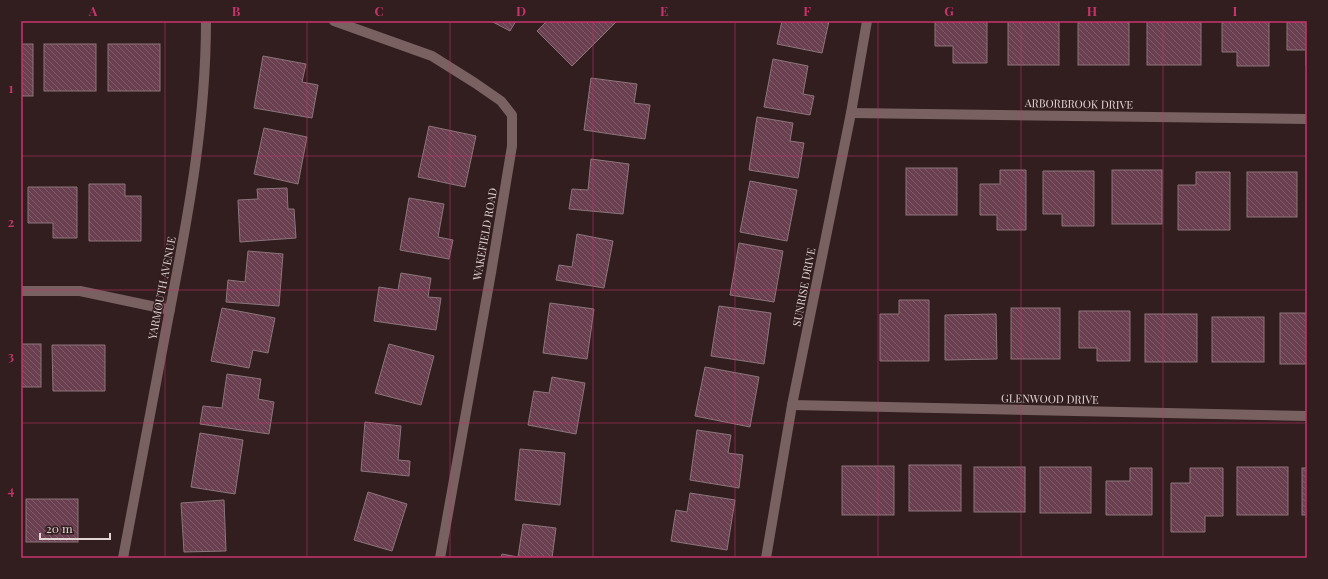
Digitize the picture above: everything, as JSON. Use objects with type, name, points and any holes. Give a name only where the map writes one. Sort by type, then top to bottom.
[{"type":"street","name":"YARMOUTH AVENUE","points":[[123,558],[189,208],[200,131],[206,51],[206,21]]},
{"type":"street","name":"WAKEFIELD ROAD","points":[[334,21],[432,56],[475,83],[501,102],[512,115],[511,153],[440,558]]},
{"type":"street","name":"SUNRISE DRIVE","points":[[766,558],[792,405],[851,113],[867,21]]},
{"type":"street","name":"ARBORBROOK DRIVE","points":[[851,113],[1307,119]]},
{"type":"street","points":[[21,291],[80,292],[170,310]]},
{"type":"street","name":"GLENWOOD DRIVE","points":[[792,405],[1307,416]]},
{"type":"building","points":[[491,21],[516,21],[510,31]]},
{"type":"building","points":[[547,21],[617,21],[572,66],[537,31]]},
{"type":"building","points":[[782,21],[829,21],[822,53],[777,44]]},
{"type":"building","points":[[935,21],[987,21],[987,63],[953,63],[953,46],[935,46]]},
{"type":"building","points":[[1008,21],[1059,21],[1059,65],[1008,65]]},
{"type":"building","points":[[1078,21],[1129,21],[1129,65],[1078,65]]},
{"type":"building","points":[[1147,21],[1201,21],[1201,65],[1147,65]]},
{"type":"building","points":[[1222,21],[1269,21],[1269,66],[1237,66],[1237,52],[1222,52]]},
{"type":"building","points":[[1287,21],[1307,21],[1307,66],[1306,50],[1287,50]]},
{"type":"building","points":[[21,44],[33,44],[33,96],[21,96]]},
{"type":"building","points":[[44,44],[96,44],[96,91],[44,91]]},
{"type":"building","points":[[108,44],[160,44],[160,91],[108,91]]},
{"type":"building","points":[[263,56],[306,64],[302,82],[318,85],[312,118],[254,108]]},
{"type":"building","points":[[773,59],[808,66],[803,94],[814,96],[810,115],[764,107]]},
{"type":"building","points":[[591,78],[637,84],[634,103],[650,105],[645,139],[584,130]]},
{"type":"building","points":[[757,117],[793,123],[790,141],[804,143],[798,178],[749,170]]},
{"type":"building","points":[[429,126],[476,136],[465,187],[418,177]]},
{"type":"building","points":[[264,128],[307,137],[298,184],[254,174]]},
{"type":"building","points":[[591,159],[629,164],[623,214],[569,209],[572,189],[588,190]]},
{"type":"building","points":[[906,168],[957,168],[957,215],[906,215]]},
{"type":"building","points":[[1000,170],[1026,170],[1026,230],[997,230],[997,215],[980,215],[980,184],[1000,184]]},
{"type":"building","points":[[1112,170],[1162,170],[1162,224],[1112,224]]},
{"type":"building","points":[[1043,171],[1094,171],[1094,226],[1062,226],[1062,214],[1043,214]]},
{"type":"building","points":[[1196,172],[1230,172],[1230,230],[1178,230],[1178,185],[1196,185]]},
{"type":"building","points":[[1247,172],[1297,172],[1297,217],[1247,217]]},
{"type":"building","points":[[750,181],[797,190],[787,241],[740,232]]},
{"type":"building","points":[[89,184],[125,184],[125,196],[141,196],[141,241],[89,241]]},
{"type":"building","points":[[28,187],[77,187],[77,238],[53,238],[53,223],[28,223]]},
{"type":"building","points":[[287,188],[288,209],[294,209],[296,238],[240,242],[238,200],[258,199],[257,189]]},
{"type":"building","points":[[409,198],[444,204],[438,237],[453,240],[449,259],[400,250]]},
{"type":"building","points":[[577,234],[613,241],[604,288],[556,280],[559,265],[572,267]]},
{"type":"building","points":[[739,243],[783,251],[774,302],[730,295]]},
{"type":"building","points":[[248,251],[283,254],[279,306],[226,302],[228,280],[245,282]]},
{"type":"building","points":[[401,273],[431,278],[428,297],[441,298],[436,330],[374,321],[379,287],[398,290]]},
{"type":"building","points":[[899,300],[929,300],[929,361],[880,361],[880,314],[899,314]]},
{"type":"building","points":[[550,303],[594,309],[587,359],[543,353]]},
{"type":"building","points":[[719,306],[771,313],[764,364],[711,356]]},
{"type":"building","points":[[222,308],[275,318],[268,353],[253,350],[249,368],[211,361]]},
{"type":"building","points":[[1011,308],[1060,308],[1060,359],[1011,359]]},
{"type":"building","points":[[1079,311],[1130,311],[1130,361],[1097,361],[1097,348],[1079,348]]},
{"type":"building","points":[[1280,313],[1307,313],[1307,364],[1280,364]]},
{"type":"building","points":[[996,314],[997,359],[945,360],[945,315]]},
{"type":"building","points":[[1145,314],[1197,314],[1197,362],[1145,362]]},
{"type":"building","points":[[1212,317],[1264,317],[1264,362],[1212,362]]},
{"type":"building","points":[[21,344],[41,344],[41,387],[21,387]]},
{"type":"building","points":[[389,344],[434,356],[421,405],[375,393]]},
{"type":"building","points":[[52,345],[105,345],[105,391],[53,391]]},
{"type":"building","points":[[705,367],[759,377],[750,427],[695,416]]},
{"type":"building","points":[[227,374],[261,379],[258,399],[274,402],[269,434],[200,424],[203,406],[222,408]]},
{"type":"building","points":[[552,377],[585,383],[576,434],[528,425],[534,391],[549,393]]},
{"type":"building","points":[[365,422],[401,426],[398,460],[410,461],[409,476],[361,471]]},
{"type":"building","points":[[697,430],[731,435],[728,453],[743,455],[739,488],[690,480]]},
{"type":"building","points":[[200,433],[243,440],[235,494],[191,487]]},
{"type":"building","points":[[520,449],[565,453],[560,505],[515,500]]},
{"type":"building","points":[[909,465],[961,465],[961,511],[909,511]]},
{"type":"building","points":[[842,466],[894,466],[894,515],[842,515]]},
{"type":"building","points":[[974,467],[1025,467],[1025,512],[974,512]]},
{"type":"building","points":[[1040,467],[1091,467],[1091,513],[1040,513]]},
{"type":"building","points":[[1237,467],[1288,467],[1288,515],[1237,515]]},
{"type":"building","points":[[1130,468],[1152,468],[1152,515],[1106,515],[1106,481],[1130,481]]},
{"type":"building","points":[[1190,468],[1223,468],[1223,516],[1205,516],[1205,532],[1171,532],[1171,483],[1190,483]]},
{"type":"building","points":[[1302,468],[1307,468],[1307,515],[1302,515]]},
{"type":"building","points":[[368,492],[407,504],[392,551],[354,540]]},
{"type":"building","points":[[690,493],[735,500],[727,550],[671,541],[676,510],[687,512]]},
{"type":"building","points":[[26,499],[78,499],[78,542],[26,542]]},
{"type":"building","points":[[224,500],[226,551],[184,552],[181,503]]},
{"type":"building","points":[[523,524],[556,528],[552,558],[501,558],[502,554],[518,557]]}]
